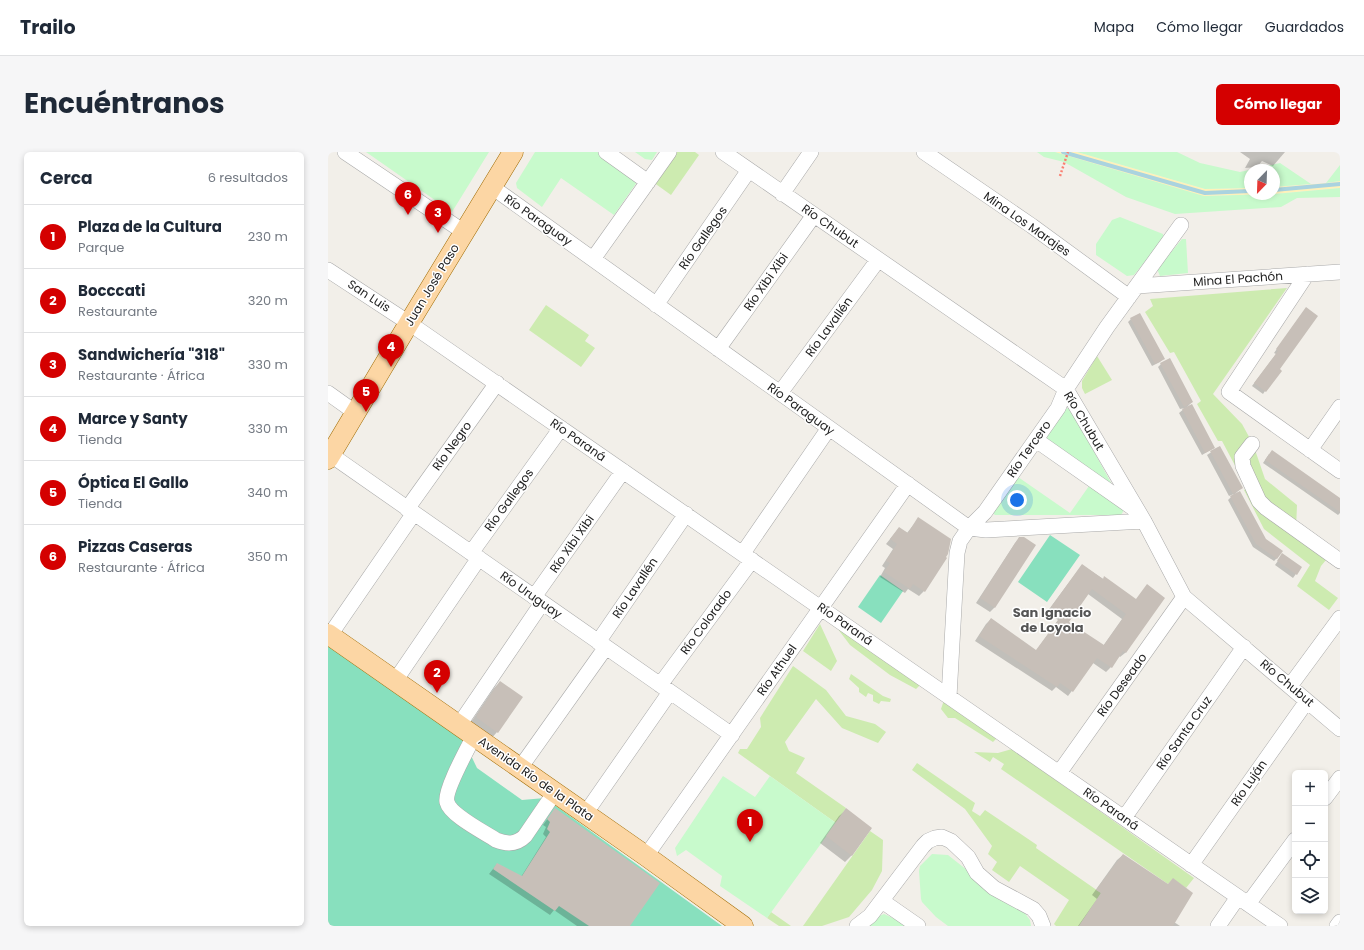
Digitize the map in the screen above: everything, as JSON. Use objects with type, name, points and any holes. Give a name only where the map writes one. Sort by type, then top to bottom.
[{"type":"main road","name":"Juan José Paso","points":[[329,457],[513,152]]},
{"type":"main road","name":"Avenida Río de la Plata","points":[[329,634],[646,856],[743,926]]},
{"type":"street","points":[[345,152],[464,232]]},
{"type":"street","points":[[606,152],[648,182]]},
{"type":"street","points":[[593,259],[669,152]]},
{"type":"street","name":"Río Chubut","points":[[723,152],[1066,389],[1141,516],[1184,597],[1340,729]]},
{"type":"street","points":[[782,194],[812,152]]},
{"type":"street","name":"Mina Los Marajes","points":[[924,152],[1032,226],[1133,292]]},
{"type":"street","name":"Río Gallegos","points":[[656,305],[749,170]]},
{"type":"street","name":"Río Paraguay","points":[[492,187],[969,528]]},
{"type":"street","name":"Río Xibi Xibi","points":[[718,349],[814,215]]},
{"type":"street","name":"Río Tercero","points":[[949,697],[957,553],[960,541],[969,528],[985,512],[1036,440],[1058,408],[1066,389],[1181,225]]},
{"type":"street","name":"Río Lavallén","points":[[780,394],[878,260]]},
{"type":"street","name":"San Luis","points":[[328,270],[409,323]]},
{"type":"street","name":"Mina El Pachón","points":[[1133,292],[1340,272]]},
{"type":"street","points":[[1307,274],[1229,392],[1340,471]]},
{"type":"street","name":"Río Paraná","points":[[409,323],[1280,926]]},
{"type":"street","name":"Río Negro","points":[[329,634],[497,383]]},
{"type":"street","points":[[328,392],[356,412]]},
{"type":"street","points":[[1310,450],[1340,407]]},
{"type":"street","name":"Río Gallegos","points":[[396,681],[475,556],[561,428]]},
{"type":"street","name":"Río Colorado","points":[[585,814],[829,428]]},
{"type":"street","points":[[1036,440],[1141,516]]},
{"type":"street","points":[[1252,444],[1242,457],[1243,466],[1259,501],[1266,508],[1340,561]]},
{"type":"street","name":"Río Uruguay","points":[[329,457],[411,511],[732,735]]},
{"type":"street","name":"Río Xibi Xibi","points":[[555,792],[525,836],[516,842],[503,842],[496,840],[457,814],[450,808],[447,802],[447,796],[455,774],[466,730],[538,600],[623,471]]},
{"type":"street","name":"Río Athuel","points":[[646,856],[908,484]]},
{"type":"street","name":"Río Lavallén","points":[[520,768],[686,514]]},
{"type":"street","points":[[969,528],[986,530],[1141,516]]},
{"type":"street","name":"Río Deseado","points":[[1059,773],[1184,597]]},
{"type":"street","points":[[1290,686],[1340,618]]},
{"type":"street","name":"Río Santa Cruz","points":[[1124,818],[1244,647]]},
{"type":"street","name":"Río Luján","points":[[1191,865],[1308,701]]},
{"type":"street","points":[[1328,794],[1340,778]]},
{"type":"street","points":[[857,926],[870,916],[922,846],[935,838],[942,837],[952,841],[963,851],[968,856],[977,873],[994,888],[1033,909],[1039,916],[1043,926]]},
{"type":"street","points":[[1218,926],[1243,901],[1293,842]]},
{"type":"street","points":[[882,901],[918,926]]},
{"type":"street","points":[[1337,926],[1340,922]]},
{"type":"path","points":[[1060,176],[1068,152]]},
{"type":"green space","points":[[366,152],[489,152],[452,212]]},
{"type":"green space","points":[[535,152],[617,152],[642,175],[614,215],[561,178],[542,207],[517,188],[516,183]]},
{"type":"green space","points":[[635,152],[657,152],[652,160],[645,159]]},
{"type":"green space","points":[[675,152],[695,152],[699,155],[671,195],[653,182]]},
{"type":"green space","points":[[1037,152],[1055,152],[1204,196],[1244,195],[1244,200],[1280,200],[1280,193],[1340,188],[1340,197],[1297,198],[1281,207],[1175,214],[1126,197],[1064,162],[1044,157]]},
{"type":"green space","points":[[1077,152],[1177,152],[1200,163],[1240,172],[1244,171],[1244,188],[1205,189]]},
{"type":"green space","points":[[1280,163],[1311,184],[1280,187],[1280,164],[1276,164]]},
{"type":"green space","points":[[1340,165],[1340,181],[1326,183]]},
{"type":"green space","points":[[1120,217],[1163,234],[1164,238],[1134,275],[1127,276],[1096,255],[1096,244],[1112,220]]},
{"type":"green space","points":[[1182,239],[1186,239],[1188,273],[1160,276],[1157,269]]},
{"type":"green space","points":[[1287,288],[1213,394],[1242,424],[1253,444],[1265,479],[1297,505],[1296,529],[1326,560],[1321,566],[1315,581],[1338,598],[1329,610],[1297,586],[1310,565],[1264,529],[1244,490],[1247,488],[1222,441],[1218,441],[1197,404],[1201,401],[1174,352],[1170,353],[1145,312],[1153,306],[1150,299]]},
{"type":"green space","points":[[546,305],[589,335],[585,341],[595,348],[581,367],[529,330]]},
{"type":"green space","points":[[1097,356],[1112,380],[1085,394],[1082,388],[1082,381]]},
{"type":"green space","points":[[1068,408],[1070,408],[1115,490],[1045,440]]},
{"type":"green space","points":[[1018,477],[1070,513],[1089,486],[1124,510],[1121,515],[995,515],[993,513]]},
{"type":"green space","points":[[1050,535],[1080,555],[1047,602],[1018,582]]},
{"type":"green space","points":[[880,575],[903,591],[881,623],[858,607]]},
{"type":"green space","points":[[831,620],[921,684],[916,689],[890,675],[850,645]]},
{"type":"green space","points":[[820,624],[837,661],[831,671],[803,651]]},
{"type":"green space","points":[[328,644],[464,741],[477,768],[522,800],[545,798],[722,926],[328,926]]},
{"type":"green space","points":[[793,666],[826,690],[846,716],[875,724],[886,732],[878,743],[842,728],[816,699],[785,742],[789,751],[805,758],[796,773],[846,808],[836,823],[738,753],[740,749],[747,749],[761,727],[760,718]]},
{"type":"green space","points":[[851,674],[883,696],[891,699],[890,702],[881,701],[879,704],[873,701],[873,695],[868,693],[866,697],[859,692],[859,688],[849,679]]},
{"type":"green space","points":[[944,700],[997,738],[993,742],[955,718],[948,718],[941,709]]},
{"type":"green space","points":[[1012,749],[1194,878],[1186,888],[1173,879],[1168,884],[1001,769],[1004,764],[993,757],[990,762],[974,752],[998,753]]},
{"type":"green space","points":[[917,763],[975,803],[972,811],[980,816],[985,810],[1037,845],[1036,848],[1101,893],[1079,926],[1056,926],[1054,924],[1069,900],[1020,866],[1009,882],[992,870],[997,862],[988,854],[992,846],[965,809],[912,770]]},
{"type":"green space","points":[[723,776],[755,797],[770,776],[836,823],[767,918],[720,886],[722,876],[686,850],[677,856],[675,848]]},
{"type":"green space","points":[[870,831],[883,840],[882,871],[872,890],[849,917],[822,926],[803,926]]},
{"type":"green space","points":[[932,854],[948,855],[972,874],[1021,908],[1030,920],[1031,926],[948,926],[936,917],[921,899],[920,866]]},
{"type":"green space","points":[[771,912],[791,926],[779,926],[767,918]]},
{"type":"green space","points":[[884,914],[910,926],[862,926],[865,922]]},
{"type":"sand","points":[[1055,152],[1077,152],[1205,189],[1244,188],[1244,195],[1203,196]]},
{"type":"sand","points":[[1340,181],[1340,188],[1280,193],[1280,187]]},
{"type":"building","points":[[1306,307],[1318,316],[1280,369],[1282,371],[1266,392],[1254,383],[1278,351],[1276,349]]},
{"type":"building","points":[[1140,313],[1165,359],[1155,364],[1130,318]]},
{"type":"building","points":[[1170,358],[1193,402],[1184,407],[1160,363]]},
{"type":"building","points":[[1192,404],[1215,448],[1205,453],[1182,409]]},
{"type":"building","points":[[1220,446],[1243,488],[1233,494],[1210,451]]},
{"type":"building","points":[[1272,450],[1340,498],[1340,512],[1265,460]]},
{"type":"building","points":[[1240,491],[1266,539],[1283,551],[1277,559],[1256,544],[1230,496]]},
{"type":"building","points":[[918,517],[951,539],[947,558],[925,592],[913,584],[910,589],[884,572],[890,563],[886,561],[897,544],[890,539],[899,527],[908,533]]},
{"type":"building","points":[[1019,537],[1024,537],[1036,545],[995,608],[980,598]]},
{"type":"building","points":[[1282,553],[1302,567],[1297,575],[1277,561]]},
{"type":"building","points":[[1082,564],[1103,579],[1104,576],[1136,599],[1147,584],[1165,598],[1126,653],[1123,651],[1112,668],[1097,658],[1073,692],[1060,683],[1057,687],[979,636],[991,618],[1036,650],[1062,615],[1051,607]],"holes":[[[1092,589],[1126,614],[1104,645],[1069,622]]]},
{"type":"building","points":[[500,681],[523,697],[498,733],[477,718],[477,715]]},
{"type":"building","points":[[555,808],[660,883],[630,926],[589,926],[559,906],[555,911],[493,869],[497,863],[522,876],[550,832],[547,829],[550,822],[547,819]]},
{"type":"building","points":[[846,808],[872,828],[852,856],[826,836]]},
{"type":"building","points":[[1123,854],[1168,884],[1173,878],[1193,893],[1173,926],[1079,926],[1101,893],[1096,890]]},
{"type":"waterway","points":[[1063,152],[1205,193],[1244,191]]},
{"type":"waterway","points":[[1280,189],[1340,184]]},
{"type":"place","name":"Pizzas Caseras","points":[[408,215]]},
{"type":"place","name":"Sandwichería \"318\"","points":[[438,233]]},
{"type":"place","name":"Marce y Santy","points":[[391,367]]},
{"type":"place","name":"Óptica El Gallo","points":[[366,412]]},
{"type":"place","name":"Bocccati","points":[[437,693]]},
{"type":"place","name":"Plaza de la Cultura","points":[[750,842]]},
{"type":"district","name":"San Ignacio de Loyola","points":[[1052,620]]}]
